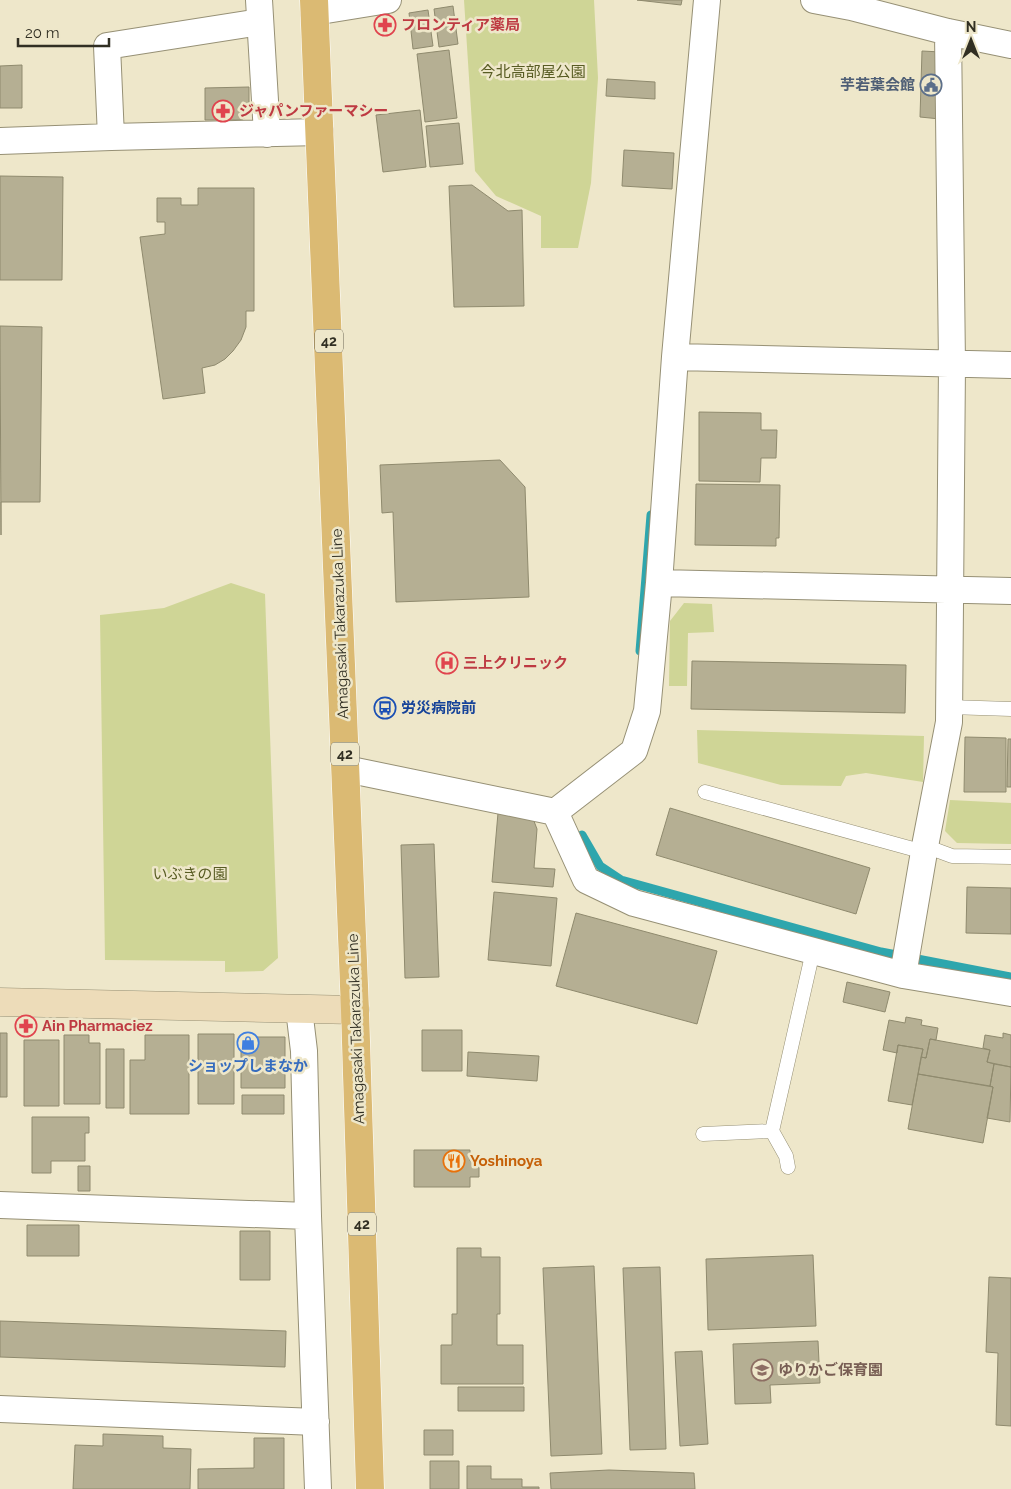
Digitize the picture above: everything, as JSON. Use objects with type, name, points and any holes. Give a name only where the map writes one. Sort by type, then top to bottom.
[{"type":"main road","name":"Amagasaki Takarazuka Line","points":[[314,6],[356,1010],[370,1489]]},
{"type":"street","points":[[314,6],[388,0]]},
{"type":"street","points":[[346,769],[555,812],[634,751],[647,711],[707,0]]},
{"type":"street","points":[[814,0],[1011,45]]},
{"type":"street","points":[[111,137],[107,46],[259,11],[267,134]]},
{"type":"street","points":[[903,975],[924,849],[949,722],[952,364],[948,32]]},
{"type":"street","points":[[0,141],[320,132]]},
{"type":"street","points":[[676,357],[1011,365]]},
{"type":"street","points":[[659,583],[1011,591]]},
{"type":"street","points":[[555,812],[586,880],[634,903],[903,975],[1011,993]]},
{"type":"street","points":[[0,1002],[356,1010]]},
{"type":"street","points":[[299,1009],[304,1051],[318,1489]]},
{"type":"street","points":[[0,1205],[308,1216]]},
{"type":"street","points":[[0,1409],[316,1422]]},
{"type":"lane","points":[[949,707],[1011,709]]},
{"type":"lane","points":[[705,792],[952,856],[1011,857]]},
{"type":"lane","points":[[788,1168],[786,1156],[772,1131],[814,951]]},
{"type":"lane","points":[[703,1134],[772,1131]]},
{"type":"green space","name":"今北高部屋公園","points":[[464,0],[594,0],[598,78],[591,183],[578,248],[541,248],[541,216],[496,196],[475,171]]},
{"type":"green space","name":"いぶきの園","points":[[231,583],[265,594],[278,958],[263,971],[225,972],[225,961],[105,960],[100,615],[164,608]]},
{"type":"green space","points":[[684,603],[712,604],[714,632],[688,633],[687,686],[669,686],[670,621]]},
{"type":"green space","points":[[697,730],[924,736],[923,782],[866,773],[846,776],[841,786],[781,785],[698,763]]},
{"type":"green space","points":[[950,800],[1011,803],[1011,844],[957,843],[945,831]]},
{"type":"building","points":[[637,0],[682,0],[681,5]]},
{"type":"building","points":[[453,6],[458,44],[439,47],[434,9]]},
{"type":"building","points":[[428,10],[433,46],[413,49],[409,13]]},
{"type":"building","points":[[449,50],[457,118],[425,122],[417,54]]},
{"type":"building","name":"芋若葉会館","points":[[922,51],[941,52],[940,119],[920,117]]},
{"type":"building","points":[[22,65],[22,108],[0,108],[0,66]]},
{"type":"building","points":[[607,79],[655,82],[655,99],[606,96]]},
{"type":"building","points":[[249,87],[249,115],[241,120],[205,120],[205,88]]},
{"type":"building","points":[[420,110],[426,167],[383,172],[376,115]]},
{"type":"building","points":[[459,123],[463,164],[430,167],[426,126]]},
{"type":"building","points":[[624,150],[674,153],[672,189],[622,186]]},
{"type":"building","points":[[0,176],[63,177],[62,280],[0,280]]},
{"type":"building","points":[[472,185],[508,211],[522,210],[524,306],[454,307],[449,186]]},
{"type":"building","points":[[198,188],[254,188],[254,311],[246,311],[246,327],[241,340],[233,351],[215,365],[202,368],[205,393],[163,399],[140,237],[165,234],[165,222],[157,222],[157,198],[181,198],[181,205],[198,205]]},
{"type":"building","points":[[0,326],[42,327],[40,502],[1,502],[1,535]]},
{"type":"building","points":[[699,412],[761,413],[761,430],[777,430],[776,458],[761,458],[760,482],[699,481]]},
{"type":"building","points":[[500,460],[525,487],[529,597],[396,602],[393,512],[382,513],[380,465]]},
{"type":"building","points":[[696,484],[780,485],[779,538],[776,538],[776,546],[695,545]]},
{"type":"building","points":[[692,661],[906,665],[905,713],[691,709]]},
{"type":"building","points":[[965,737],[1006,738],[1006,792],[964,792]]},
{"type":"building","points":[[1008,739],[1011,739],[1011,787],[1007,787]]},
{"type":"building","points":[[670,808],[870,868],[856,914],[656,855]]},
{"type":"building","points":[[498,813],[532,816],[537,829],[534,868],[555,869],[553,887],[492,882]]},
{"type":"building","points":[[434,844],[439,977],[405,978],[401,845]]},
{"type":"building","points":[[967,887],[1011,888],[1011,934],[966,933]]},
{"type":"building","points":[[494,892],[557,898],[551,966],[488,960]]},
{"type":"building","points":[[576,913],[717,951],[697,1024],[556,986]]},
{"type":"building","points":[[847,982],[890,992],[885,1012],[843,1002]]},
{"type":"building","points":[[906,1017],[922,1020],[921,1025],[938,1028],[936,1040],[930,1039],[926,1058],[921,1057],[923,1049],[898,1045],[897,1053],[883,1050],[889,1020],[905,1023]]},
{"type":"building","points":[[422,1030],[462,1030],[462,1071],[422,1071]]},
{"type":"building","points":[[0,1033],[7,1033],[7,1097],[0,1097]]},
{"type":"building","points":[[1003,1033],[1011,1035],[1011,1067],[987,1062],[990,1050],[983,1048],[985,1035],[1003,1038]]},
{"type":"building","points":[[198,1034],[234,1034],[234,1104],[198,1104]]},
{"type":"building","points":[[64,1035],[89,1035],[89,1043],[100,1043],[100,1104],[64,1104]]},
{"type":"building","points":[[145,1035],[189,1035],[189,1114],[130,1114],[130,1060],[145,1060]]},
{"type":"building","points":[[241,1037],[285,1037],[285,1088],[241,1088]]},
{"type":"building","points":[[930,1039],[990,1050],[987,1062],[994,1064],[990,1086],[918,1074],[921,1057],[926,1058]]},
{"type":"building","points":[[24,1040],[59,1040],[59,1106],[24,1106]]},
{"type":"building","points":[[898,1045],[923,1049],[912,1105],[888,1101]]},
{"type":"building","points":[[106,1049],[124,1049],[124,1108],[106,1108]]},
{"type":"building","points":[[468,1052],[539,1056],[537,1081],[467,1076]]},
{"type":"building","points":[[994,1064],[1011,1067],[1010,1122],[987,1118],[993,1087],[990,1086]]},
{"type":"building","points":[[918,1074],[993,1087],[983,1143],[908,1129]]},
{"type":"building","points":[[242,1095],[284,1095],[284,1114],[242,1114]]},
{"type":"building","points":[[32,1117],[89,1117],[89,1133],[85,1133],[85,1161],[51,1161],[51,1173],[32,1173]]},
{"type":"building","points":[[414,1150],[470,1150],[470,1161],[479,1161],[479,1177],[470,1177],[470,1187],[414,1187]]},
{"type":"building","points":[[78,1166],[90,1166],[90,1191],[78,1191]]},
{"type":"building","points":[[27,1225],[79,1225],[79,1256],[27,1256]]},
{"type":"building","points":[[240,1231],[270,1231],[270,1280],[240,1280]]},
{"type":"building","points":[[457,1248],[481,1248],[481,1257],[500,1257],[500,1314],[497,1314],[497,1345],[523,1345],[523,1384],[441,1384],[441,1345],[452,1345],[452,1314],[457,1314]]},
{"type":"building","points":[[813,1255],[816,1326],[708,1330],[706,1259]]},
{"type":"building","points":[[594,1266],[602,1454],[551,1456],[543,1268]]},
{"type":"building","points":[[660,1267],[666,1449],[630,1450],[623,1268]]},
{"type":"building","points":[[989,1277],[1011,1278],[1011,1426],[996,1425],[998,1353],[986,1352]]},
{"type":"building","points":[[0,1321],[286,1331],[285,1367],[0,1357]]},
{"type":"building","points":[[818,1341],[820,1383],[770,1385],[771,1403],[735,1404],[733,1344]]},
{"type":"building","points":[[702,1351],[708,1444],[680,1446],[675,1352]]},
{"type":"building","points":[[458,1387],[524,1387],[524,1411],[458,1411]]},
{"type":"building","points":[[424,1430],[453,1430],[453,1455],[424,1455]]},
{"type":"building","points":[[103,1434],[163,1436],[163,1448],[191,1449],[190,1489],[73,1489],[75,1445],[103,1446]]},
{"type":"building","points":[[254,1438],[284,1438],[284,1489],[198,1489],[198,1469],[254,1468]]},
{"type":"building","points":[[430,1461],[459,1461],[459,1489],[430,1489]]},
{"type":"building","points":[[467,1466],[491,1466],[491,1479],[522,1479],[522,1487],[539,1487],[539,1489],[467,1489]]},
{"type":"building","points":[[609,1470],[694,1473],[695,1489],[551,1489],[550,1473]]},
{"type":"waterway","points":[[640,651],[651,515]]},
{"type":"waterway","points":[[582,835],[600,866],[621,880],[881,952],[1011,977]]},
{"type":"place","name":"フロンティア薬局","points":[[385,25]]},
{"type":"place","name":"芋若葉会館","points":[[931,85]]},
{"type":"place","name":"ジャパンファーマシー","points":[[223,111]]},
{"type":"place","name":"三上クリニック","points":[[447,663]]},
{"type":"place","name":"労災病院前","points":[[385,708]]},
{"type":"place","name":"Ain Pharmaciez","points":[[26,1026]]},
{"type":"place","name":"ショップしまなか","points":[[248,1043]]},
{"type":"place","name":"Yoshinoya","points":[[454,1161]]},
{"type":"place","name":"ゆりかご保育園","points":[[762,1370]]}]
